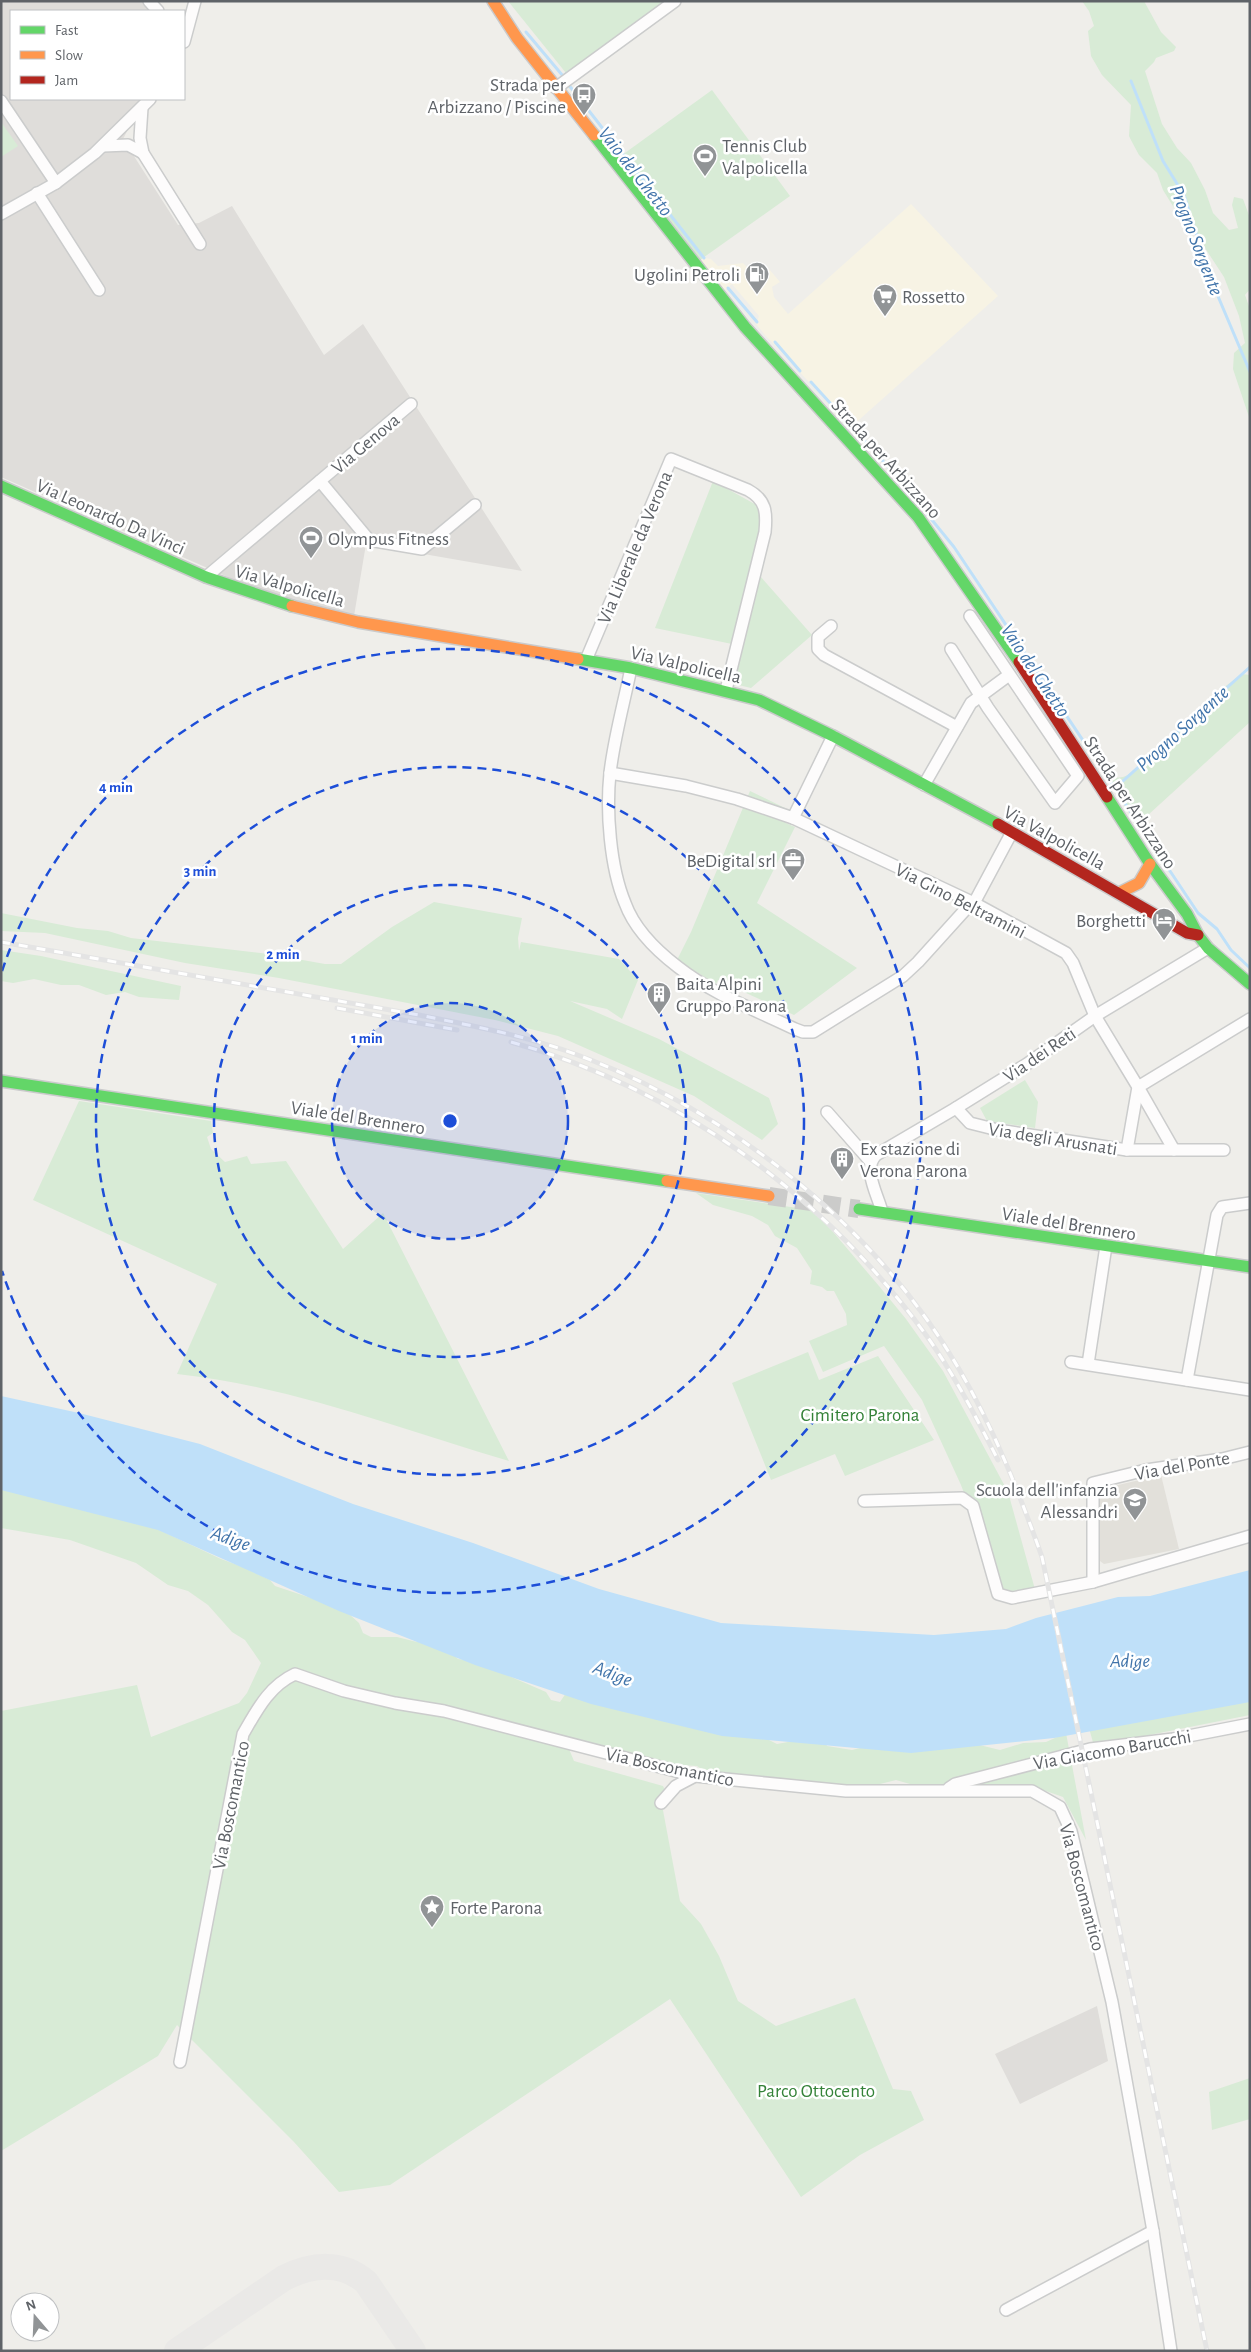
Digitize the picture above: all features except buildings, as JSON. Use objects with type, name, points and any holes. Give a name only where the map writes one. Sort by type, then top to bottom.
[{"type":"main road","name":"Strada per Arbizzano","points":[[493,1],[503,19],[556,88],[745,327],[918,517],[940,546],[998,629],[1150,864],[1187,914],[1198,935],[1208,948]]},
{"type":"main road","name":"Via Leonardo Da Vinci","points":[[1,486],[206,577]]},
{"type":"main road","name":"Via Valpolicella","points":[[206,577],[273,601],[358,622],[631,668],[726,690],[759,700],[832,736],[1012,832],[1187,933],[1198,935]]},
{"type":"main road","name":"Via Valpolicella","points":[[1119,893],[1132,890],[1141,884],[1150,864]]},
{"type":"main road","points":[[1208,948],[1250,984]]},
{"type":"main road","name":"Viale del Brennero","points":[[1,1081],[769,1196]]},
{"type":"main road","name":"Viale del Brennero","points":[[859,1209],[1250,1267]]},
{"type":"street","points":[[185,37],[195,1]]},
{"type":"street","points":[[556,88],[675,1]]},
{"type":"street","points":[[1,214],[56,183],[103,146],[149,100]]},
{"type":"street","points":[[1,101],[56,183]]},
{"type":"street","points":[[142,108],[140,138],[142,153],[200,244]]},
{"type":"street","points":[[122,129],[140,138]]},
{"type":"street","points":[[122,129],[128,145]]},
{"type":"street","points":[[103,146],[128,145],[142,153]]},
{"type":"street","points":[[37,193],[99,290]]},
{"type":"street","name":"Via Genova","points":[[206,577],[411,404]]},
{"type":"street","name":"Via Liberale da Verona","points":[[586,660],[671,459],[757,495],[764,504],[767,516],[765,532],[726,690]]},
{"type":"street","name":"Via Genova","points":[[320,481],[369,540],[422,549],[475,505]]},
{"type":"street","points":[[951,649],[1054,803],[1078,776],[970,616]]},
{"type":"street","points":[[831,626],[818,637],[818,649],[824,655],[957,727]]},
{"type":"street","points":[[631,668],[610,773],[608,835],[625,903],[635,922],[652,944],[677,967],[707,987],[803,1032],[813,1032],[824,1026],[902,976],[918,962],[965,910],[974,903],[1012,832]]},
{"type":"street","points":[[924,785],[971,703],[1010,675]]},
{"type":"street","points":[[793,818],[832,736]]},
{"type":"street","name":"Via Gino Beltramini","points":[[610,773],[686,786],[737,799],[793,818],[974,903],[1066,953],[1073,963],[1095,1016]]},
{"type":"street","name":"Via dei Reti","points":[[870,1161],[876,1155],[1027,1064],[1095,1016],[1208,948]]},
{"type":"street","points":[[1095,1016],[1174,1150]]},
{"type":"street","points":[[1138,1087],[1250,1019]]},
{"type":"street","name":"Via degli Arusnati","points":[[1127,1150],[1138,1087]]},
{"type":"street","name":"Via degli Arusnati","points":[[956,1108],[970,1123],[981,1128],[1127,1150],[1224,1150]]},
{"type":"street","points":[[828,1112],[870,1161],[869,1169],[882,1212]]},
{"type":"street","points":[[1187,1380],[1216,1216],[1222,1207],[1250,1203]]},
{"type":"street","points":[[1088,1364],[1106,1246]]},
{"type":"street","points":[[1071,1362],[1250,1390]]},
{"type":"street","name":"Via del Ponte","points":[[1094,1582],[1093,1483],[1146,1470],[1222,1459],[1250,1452]]},
{"type":"street","points":[[864,1501],[962,1498],[973,1506],[998,1594],[1012,1598],[1094,1582],[1250,1536]]},
{"type":"street","name":"Via Boscomantico","points":[[180,2062],[243,1734],[258,1708],[282,1680],[295,1674],[344,1691],[395,1703],[444,1711],[695,1776],[846,1791],[947,1789],[1032,1791],[1060,1807],[1071,1831],[1112,2002],[1153,2231],[1171,2351]]},
{"type":"street","name":"Via Giacomo Barucchi","points":[[947,1789],[955,1784],[1070,1754],[1173,1739],[1250,1724]]},
{"type":"street","points":[[661,1803],[676,1786],[695,1776]]},
{"type":"street","points":[[1006,2310],[1153,2231]]},
{"type":"shaded area","points":[[1,1],[148,1],[155,10],[10,10],[10,100],[143,100],[123,139],[178,225],[199,223],[232,206],[324,355],[363,324],[522,571],[366,544],[354,616],[255,589],[1,477]]},
{"type":"shaded area","points":[[911,204],[998,296],[851,427],[765,335],[756,324],[759,316],[732,284],[725,290],[700,261],[704,258],[711,259],[718,266],[743,263],[749,269],[769,269],[780,282],[772,287],[774,297],[788,314]]},
{"type":"shaded area","name":"Scuola dell'infanzia Alessandri","points":[[1161,1475],[1179,1549],[1104,1564],[1100,1561],[1099,1556],[1098,1493],[1101,1489]]},
{"type":"shaded area","points":[[1097,2006],[1108,2061],[1020,2104],[995,2054]]},
{"type":"green space","points":[[508,1],[667,1],[566,73]]},
{"type":"green space","points":[[1082,1],[1144,1],[1161,32],[1176,47],[1174,51],[1156,58],[1145,71],[1162,124],[1177,148],[1191,163],[1205,190],[1213,213],[1229,230],[1238,228],[1232,205],[1234,197],[1243,199],[1250,218],[1250,289],[1245,295],[1250,309],[1250,420],[1233,369],[1234,353],[1245,343],[1239,316],[1224,277],[1205,248],[1201,238],[1176,211],[1163,190],[1157,173],[1139,155],[1132,142],[1129,136],[1131,105],[1102,75],[1091,56],[1088,31],[1094,26],[1089,11]]},
{"type":"green space","name":"Tennis Club Valpolicella","points":[[712,90],[790,196],[700,260],[618,158]]},
{"type":"green space","points":[[1,122],[18,146],[1,157]]},
{"type":"green space","points":[[713,481],[762,508],[761,577],[812,635],[751,688],[726,682],[732,644],[655,628]]},
{"type":"green space","points":[[1242,674],[1250,675],[1250,722],[1137,825],[1107,778],[1123,777],[1130,774],[1174,734],[1182,730],[1223,688]]},
{"type":"green space","points":[[750,791],[791,811],[786,823],[795,827],[757,903],[857,968],[794,1015],[718,980],[716,984],[677,960],[691,932]]},
{"type":"green space","points":[[434,902],[522,918],[518,938],[519,951],[521,942],[619,959],[638,980],[622,1019],[607,1009],[570,1001],[659,1039],[769,1098],[778,1124],[762,1140],[694,1096],[558,1036],[495,1020],[279,978],[185,963],[45,933],[1,931],[1,913],[77,928],[108,931],[131,938],[269,954],[325,964],[341,964],[392,927]]},
{"type":"green space","points":[[1,950],[41,956],[181,986],[179,1000],[139,997],[125,992],[106,995],[79,985],[61,985],[34,979],[13,983],[1,981]]},
{"type":"green space","points":[[1025,1080],[1038,1102],[1035,1128],[987,1121],[980,1108]]},
{"type":"green space","points":[[79,1101],[211,1121],[213,1133],[207,1137],[211,1149],[225,1162],[247,1156],[251,1164],[286,1161],[343,1249],[383,1213],[509,1461],[303,1398],[220,1380],[177,1374],[217,1284],[33,1200]]},
{"type":"green space","points":[[696,1193],[811,1210],[828,1226],[879,1286],[906,1319],[943,1371],[1008,1492],[1036,1593],[1006,1598],[999,1586],[961,1485],[922,1400],[884,1346],[823,1372],[809,1341],[847,1325],[846,1314],[834,1291],[827,1291],[822,1287],[810,1284],[812,1271],[797,1248],[775,1236],[768,1225],[752,1216],[713,1205]]},
{"type":"green space","name":"Cimitero Parona","points":[[808,1352],[819,1380],[878,1356],[934,1440],[845,1476],[835,1454],[771,1480],[732,1383]]},
{"type":"green space","name":"Parco Ottocento","points":[[1,1487],[119,1511],[221,1559],[243,1567],[270,1580],[275,1586],[308,1597],[338,1604],[359,1623],[363,1633],[371,1637],[397,1637],[417,1642],[439,1640],[458,1659],[474,1661],[546,1692],[551,1700],[560,1702],[568,1690],[759,1735],[777,1744],[799,1737],[823,1737],[827,1746],[852,1750],[884,1742],[963,1741],[1000,1750],[1023,1743],[1046,1742],[1066,1733],[1086,1840],[1063,1797],[1026,1784],[968,1786],[910,1784],[896,1780],[872,1786],[830,1787],[712,1776],[697,1766],[662,1764],[564,1737],[574,1761],[663,1786],[669,1798],[662,1805],[680,1901],[701,1924],[719,1956],[738,2001],[776,2026],[855,1998],[893,2089],[911,2091],[924,2120],[860,2155],[801,2197],[670,1999],[390,2185],[339,2192],[294,2142],[177,2025],[158,2056],[1,2151],[1,1711],[137,1685],[151,1737],[239,1703],[247,1693],[261,1663],[245,1640],[232,1632],[208,1605],[188,1591],[168,1585],[136,1563],[70,1540],[1,1528]]},
{"type":"green space","points":[[1250,1696],[1250,1715],[1094,1746],[1089,1728],[1145,1721],[1157,1716]]},
{"type":"green space","points":[[1250,2078],[1250,2119],[1212,2130],[1209,2092]]},
{"type":"water","name":"Adige","points":[[1,1396],[79,1413],[200,1444],[353,1504],[473,1543],[599,1589],[721,1623],[934,1635],[1006,1629],[1036,1618],[1118,1597],[1150,1596],[1250,1570],[1250,1702],[1054,1738],[911,1753],[722,1736],[591,1704],[475,1665],[339,1611],[158,1530],[1,1490]]},
{"type":"waterway","name":"Vaio del Ghetto","points":[[526,32],[563,76]]},
{"type":"waterway","points":[[563,76],[570,71]]},
{"type":"waterway","name":"Progno Sorgente","points":[[1131,81],[1163,161],[1184,195],[1209,275],[1250,372]]},
{"type":"waterway","name":"Vaio del Ghetto","points":[[568,84],[704,258]]},
{"type":"waterway","name":"Vaio del Ghetto","points":[[728,288],[757,322]]},
{"type":"waterway","name":"Vaio del Ghetto","points":[[775,342],[800,371]]},
{"type":"waterway","name":"Vaio del Ghetto","points":[[811,382],[892,471],[954,547],[1198,913],[1217,929],[1231,950],[1250,968]]},
{"type":"waterway","name":"Progno Sorgente","points":[[1114,789],[1250,667]]},
{"type":"taxiway","points":[[177,2351],[284,2278],[305,2270],[327,2267],[347,2271],[357,2275],[366,2282],[413,2351]]},
{"type":"tunnel","points":[[769,1196],[859,1209]]},
{"type":"railway","points":[[1,942],[419,1015],[474,1026],[564,1050],[623,1074],[681,1103],[737,1137],[789,1175],[838,1218],[884,1265],[924,1315],[972,1392],[1005,1461],[1042,1557],[1207,2351]]},
{"type":"railway","points":[[337,1008],[457,1030]]},
{"type":"railway","points":[[511,1042],[573,1062],[632,1088],[689,1118],[743,1154],[794,1193],[842,1237],[886,1284],[926,1335],[955,1380],[998,1460]]},
{"type":"traffic: fast","points":[[594,135],[745,327],[918,517],[1019,662]]},
{"type":"traffic: fast","points":[[1,486],[206,577],[292,606]]},
{"type":"traffic: fast","points":[[578,659],[631,668],[759,700],[833,736],[998,824]]},
{"type":"traffic: fast","points":[[1107,797],[1150,864],[1187,914],[1198,935],[1208,948],[1250,984]]},
{"type":"traffic: fast","points":[[1,1081],[667,1181]]},
{"type":"traffic: fast","points":[[859,1209],[1250,1267]]},
{"type":"traffic: slow","points":[[493,1],[517,38],[594,135]]},
{"type":"traffic: slow","points":[[292,606],[358,622],[578,659]]},
{"type":"traffic: slow","points":[[1119,893],[1139,883],[1150,864]]},
{"type":"traffic: slow","points":[[667,1181],[769,1196]]},
{"type":"traffic: jam","points":[[1019,662],[1107,797]]},
{"type":"traffic: jam","points":[[998,824],[1187,933],[1198,935]]},
{"type":"place","name":"Strada per Arbizzano / Piscine","points":[[584,116]]},
{"type":"place","name":"Tennis Club Valpolicella","points":[[705,177]]},
{"type":"place","name":"Ugolini Petroli","points":[[757,295]]},
{"type":"place","name":"Rossetto","points":[[885,317]]},
{"type":"place","name":"Olympus Fitness","points":[[311,559]]},
{"type":"place","name":"BeDigital srl","points":[[793,881]]},
{"type":"place","name":"Borghetti","points":[[1164,941]]},
{"type":"place","name":"Baita Alpini Gruppo Parona","points":[[659,1015]]},
{"type":"place","name":"Ex stazione di Verona Parona","points":[[842,1180]]},
{"type":"place","name":"Scuola dell'infanzia Alessandri","points":[[1135,1521]]},
{"type":"place","name":"Forte Parona","points":[[432,1928]]}]
